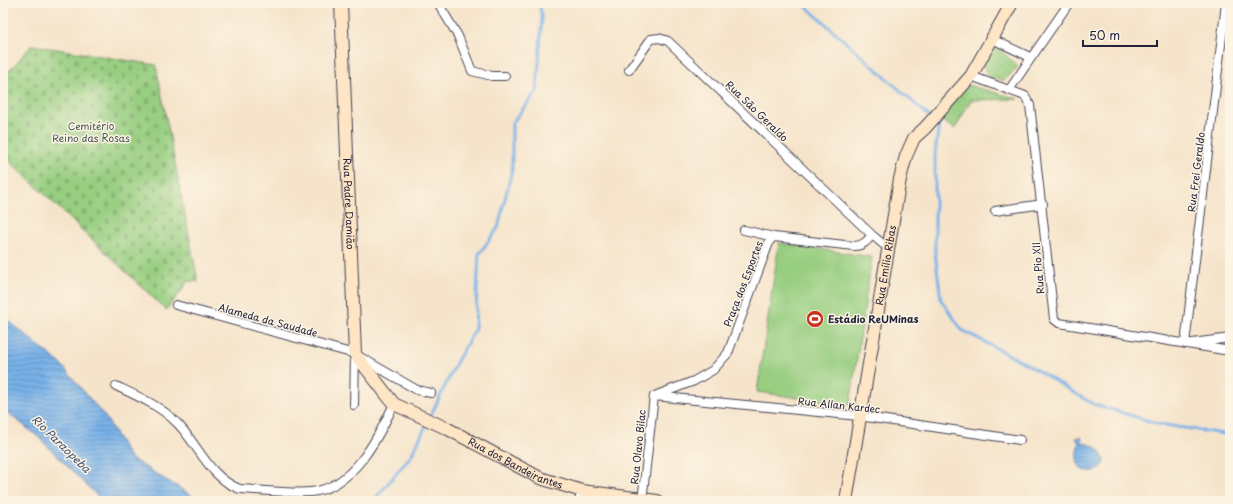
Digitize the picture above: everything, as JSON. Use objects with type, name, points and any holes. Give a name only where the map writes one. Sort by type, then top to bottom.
[{"type":"street","name":"Rua Padre Damião","points":[[341,3],[354,354],[354,405]]},
{"type":"street","points":[[438,3],[458,36],[472,71],[492,76],[505,76]]},
{"type":"street","name":"Rua Emílio Ribas","points":[[846,501],[859,416],[900,179],[906,156],[914,138],[938,114],[971,76],[1012,3]]},
{"type":"street","points":[[1009,90],[1030,57],[1069,3]]},
{"type":"street","name":"Rua Frei Geraldo","points":[[1185,344],[1226,3]]},
{"type":"street","name":"Rua São Geraldo","points":[[629,70],[651,39],[659,38],[668,41],[872,235]]},
{"type":"street","points":[[992,38],[1030,57]]},
{"type":"street","name":"Rua Pio XII","points":[[971,76],[1025,96],[1030,106],[1054,319],[1059,323],[1230,352]]},
{"type":"street","points":[[995,211],[1042,204]]},
{"type":"street","points":[[744,230],[774,237]]},
{"type":"street","points":[[872,235],[889,249]]},
{"type":"street","name":"Praça dos Esportes","points":[[654,396],[694,381],[713,370],[728,353],[770,240],[774,237],[860,246],[872,235]]},
{"type":"street","name":"Alameda da Saudade","points":[[176,305],[354,354]]},
{"type":"street","points":[[1185,344],[1230,338]]},
{"type":"street","points":[[354,354],[417,390],[431,393]]},
{"type":"street","points":[[116,386],[163,411],[176,422],[213,470],[230,484],[240,489],[311,492],[336,484],[351,470],[382,429],[394,404],[354,354]]},
{"type":"street","name":"Rua Allan Kardec","points":[[654,396],[859,416],[1020,440]]},
{"type":"street","name":"Rua Olavo Bilac","points":[[642,500],[654,396]]},
{"type":"street","name":"Rua dos Bandeirantes","points":[[394,404],[448,429],[540,478],[581,496],[657,501]]},
{"type":"green space","name":"Cemitério Reino das Rosas","points":[[32,45],[156,65],[198,282],[187,281],[183,289],[166,310],[3,155],[3,78]]},
{"type":"green space","points":[[991,49],[999,49],[1018,67],[1004,81],[989,77],[983,66]]},
{"type":"green space","points":[[967,85],[1019,99],[971,100],[955,129],[939,119]]},
{"type":"green space","name":"Estádio ReUMinas","points":[[779,243],[872,257],[850,405],[757,392]]},
{"type":"water","name":"Rio Paraopeba","points":[[3,316],[61,364],[106,418],[130,458],[201,501],[102,501],[37,436],[3,409]]},
{"type":"water","points":[[1081,437],[1083,443],[1094,447],[1099,451],[1103,458],[1105,462],[1098,470],[1086,471],[1082,470],[1080,467],[1077,461],[1079,444],[1076,438]]},
{"type":"waterway","points":[[430,417],[456,363],[475,329],[479,254],[498,228],[512,170],[512,123],[537,91],[542,17],[539,3]]},
{"type":"waterway","points":[[802,3],[931,118]]},
{"type":"waterway","points":[[936,122],[939,124],[935,153],[935,252],[941,300],[962,330],[1030,366],[1093,404],[1159,424],[1230,435]]},
{"type":"waterway","points":[[373,501],[411,456],[428,422]]},
{"type":"place","name":"Estádio ReUMinas","points":[[815,319]]}]
